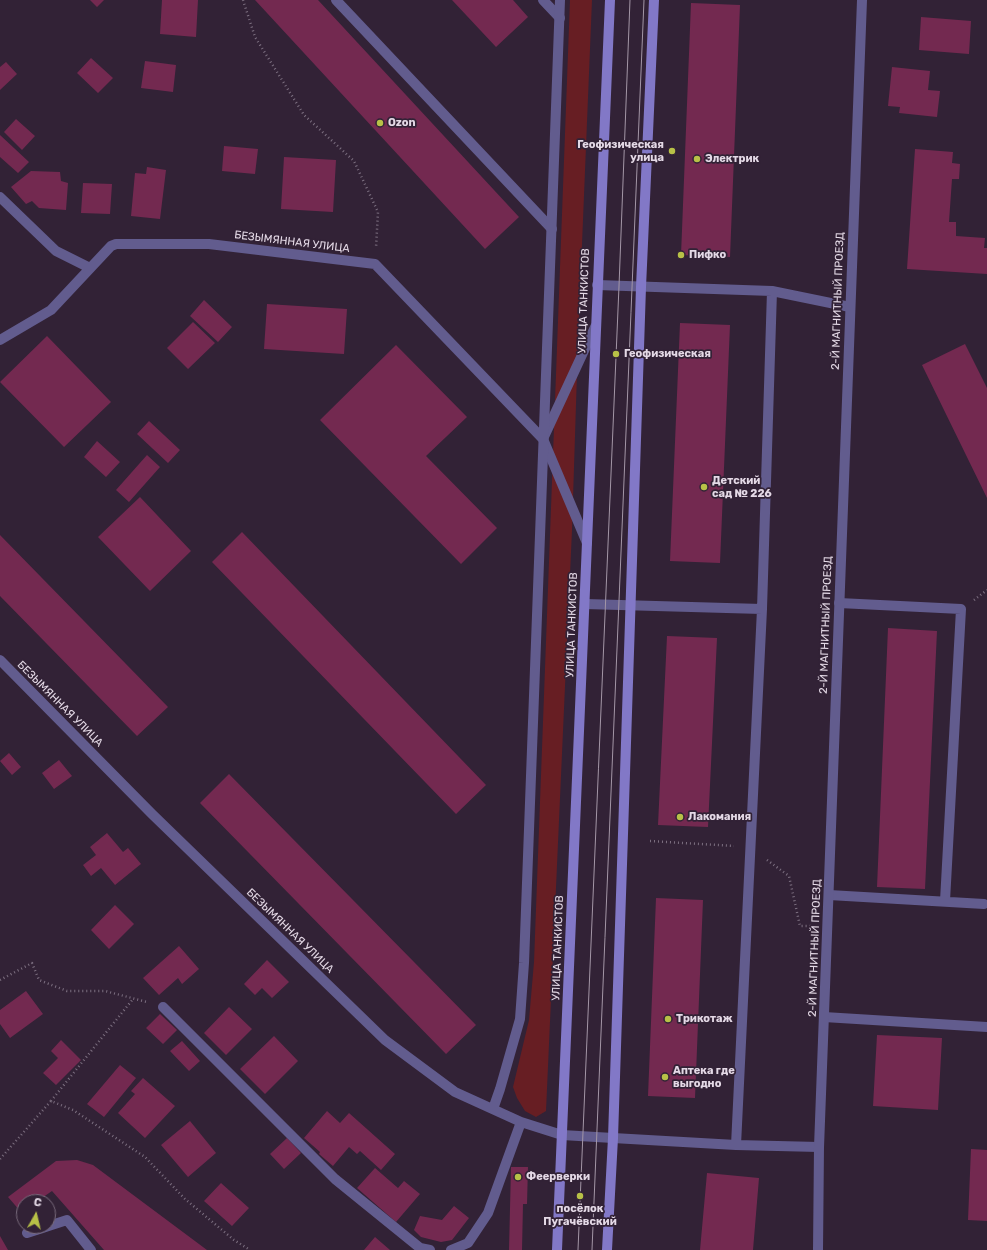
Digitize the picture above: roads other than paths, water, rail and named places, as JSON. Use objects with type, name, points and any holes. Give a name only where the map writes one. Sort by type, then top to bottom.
[{"type":"main road","name":"УЛИЦА ТАНКИСТОВ","points":[[557,1250],[610,0]]},
{"type":"main road","points":[[607,1250],[613,1138],[641,287],[654,0]]},
{"type":"street","points":[[336,0],[552,229]]},
{"type":"street","points":[[543,0],[560,18]]},
{"type":"street","points":[[493,1109],[520,1019],[524,963],[560,0]]},
{"type":"street","name":"2-Й МАГНИТНЫЙ ПРОЕЗД","points":[[818,1250],[819,1147],[862,0]]},
{"type":"street","points":[[0,197],[56,251],[90,268]]},
{"type":"street","name":"БЕЗЫМЯННАЯ УЛИЦА","points":[[0,340],[50,310],[111,246],[116,244],[209,244],[375,264],[543,439]]},
{"type":"street","points":[[597,285],[772,292],[850,307]]},
{"type":"street","points":[[736,1145],[762,609],[772,292]]},
{"type":"street","points":[[587,543],[543,439],[595,327]]},
{"type":"street","points":[[839,603],[961,609],[945,901]]},
{"type":"street","points":[[585,604],[762,609]]},
{"type":"street","name":"БЕЗЫМЯННАЯ УЛИЦА","points":[[0,660],[152,814],[385,1040],[456,1092],[521,1122],[562,1135],[736,1145],[819,1147]]},
{"type":"street","points":[[828,895],[984,904]]},
{"type":"street","points":[[163,1007],[335,1179],[420,1248],[430,1250]]},
{"type":"street","points":[[824,1017],[987,1027]]},
{"type":"street","points":[[451,1250],[468,1243],[488,1213],[521,1122]]},
{"type":"street","points":[[56,1224],[67,1220],[91,1250]]},
{"type":"tram line","points":[[578,1250],[630,0]]},
{"type":"tram line","points":[[592,1250],[644,0]]},
{"type":"place","name":"Ozon","points":[[380,123]]},
{"type":"place","name":"Геофизическая улица","points":[[672,151]]},
{"type":"place","name":"Электрик","points":[[697,159]]},
{"type":"place","name":"Пифко","points":[[681,255]]},
{"type":"place","name":"Геофизическая","points":[[616,354]]},
{"type":"place","name":"Детский сад № 226","points":[[704,487]]},
{"type":"place","name":"Лакомания","points":[[680,817]]},
{"type":"place","name":"Трикотаж","points":[[668,1019]]},
{"type":"place","name":"Аптека где выгодно","points":[[665,1077]]},
{"type":"place","name":"Феерверки","points":[[518,1177]]},
{"type":"place","name":"посёлок Пугачёвский","points":[[580,1196]]}]
